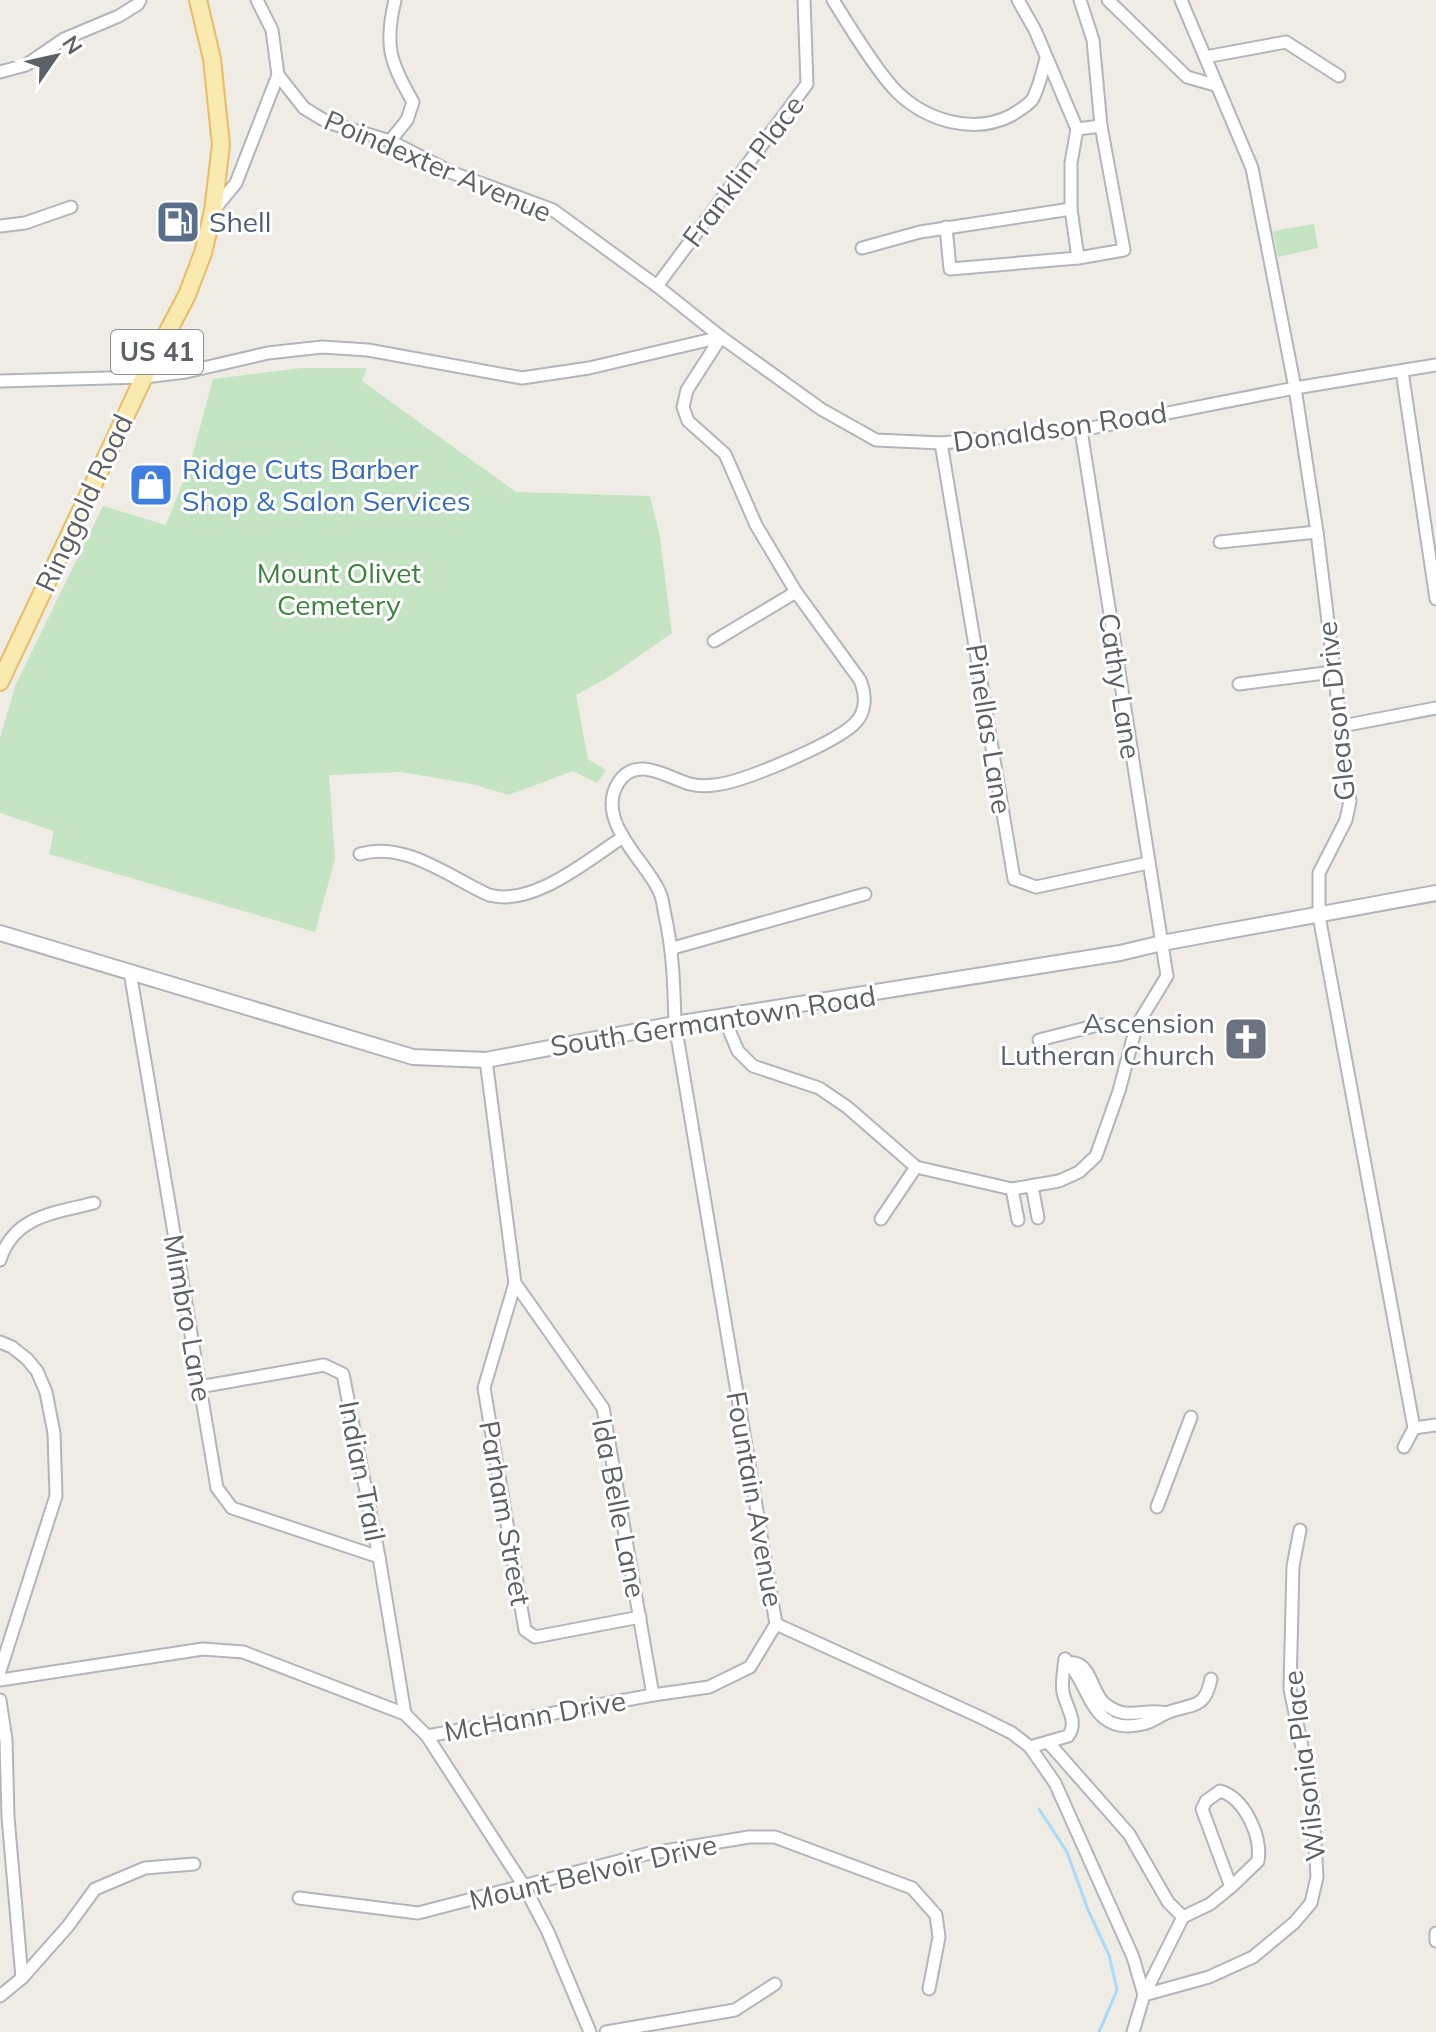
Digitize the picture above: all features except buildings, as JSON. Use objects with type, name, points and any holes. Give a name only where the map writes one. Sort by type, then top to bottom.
[{"type":"main road","name":"Ringgold Road","points":[[0,682],[144,377],[187,295],[203,253],[213,211],[221,145],[212,59],[198,0]]},
{"type":"main road","name":"South Germantown Road","points":[[0,933],[413,1057],[486,1060],[675,1024],[1061,963],[1436,893]]},
{"type":"street","points":[[0,72],[26,65],[64,39],[119,16],[140,0]]},
{"type":"street","points":[[213,211],[236,183],[278,75],[272,30],[257,0]]},
{"type":"street","points":[[390,141],[407,120],[413,102],[396,72],[389,47],[395,0]]},
{"type":"street","name":"Franklin Place","points":[[657,286],[807,84],[804,0]]},
{"type":"street","points":[[833,0],[896,91],[923,110],[952,123],[979,125],[1022,109],[1032,100],[1046,59]]},
{"type":"street","points":[[1018,0],[1061,86],[1077,129],[1071,163],[1071,209],[1078,258]]},
{"type":"street","points":[[946,227],[950,269],[1078,258],[1124,250],[1101,126],[1093,40],[1080,0]]},
{"type":"street","points":[[1108,0],[1187,77],[1215,85]]},
{"type":"street","name":"Gleason Drive","points":[[1181,0],[1252,168],[1295,388],[1317,532],[1350,801],[1346,820],[1319,873],[1319,916],[1414,1428]]},
{"type":"street","points":[[1205,57],[1286,42],[1339,76]]},
{"type":"street","name":"Poindexter Avenue","points":[[278,75],[304,108],[327,122],[390,141],[453,173],[553,210],[721,337]]},
{"type":"street","points":[[1077,129],[1101,126]]},
{"type":"street","points":[[0,226],[25,223],[71,207]]},
{"type":"street","points":[[862,248],[946,227],[1071,209]]},
{"type":"street","points":[[0,381],[144,377],[186,372],[268,353],[322,347],[368,350],[522,378],[589,368],[721,337]]},
{"type":"street","points":[[360,854],[375,850],[400,852],[489,895],[500,897],[530,892],[549,884],[623,837],[617,824],[614,794],[627,773],[641,769],[654,770],[692,784],[716,785],[747,777],[804,753],[854,724],[863,710],[866,695],[860,680],[796,592],[756,525],[725,454],[688,421],[683,407],[687,390],[721,337]]},
{"type":"street","name":"Donaldson Road","points":[[721,337],[821,409],[876,440],[941,443],[1081,430],[1295,388],[1436,365]]},
{"type":"street","points":[[1402,371],[1436,599]]},
{"type":"street","name":"Cathy Lane","points":[[1012,1189],[1059,1181],[1079,1172],[1096,1156],[1119,1091],[1136,1027],[1167,976],[1081,430]]},
{"type":"street","name":"Pinellas Lane","points":[[941,443],[1014,879],[1036,887],[1148,863]]},
{"type":"street","points":[[1220,542],[1317,532]]},
{"type":"street","points":[[714,641],[796,592]]},
{"type":"street","points":[[1239,684],[1333,672]]},
{"type":"street","points":[[1342,726],[1436,708]]},
{"type":"street","name":"Fountain Avenue","points":[[623,837],[660,892],[673,948],[675,1024],[776,1624],[980,1717],[1012,1733],[1030,1747],[1055,1783],[1133,1957],[1144,1995]]},
{"type":"street","points":[[673,948],[865,894]]},
{"type":"street","name":"Mimbro Lane","points":[[130,972],[217,1488],[232,1508],[379,1557]]},
{"type":"street","points":[[723,1016],[738,1051],[753,1066],[819,1088],[847,1107],[916,1167],[1012,1189],[1018,1220]]},
{"type":"street","points":[[1039,1040],[1098,1025],[1136,1027]]},
{"type":"street","name":"Ida Belle Lane","points":[[486,1060],[515,1283],[603,1408],[653,1695]]},
{"type":"street","points":[[881,1219],[916,1167]]},
{"type":"street","points":[[1032,1186],[1038,1218]]},
{"type":"street","points":[[0,1260],[11,1240],[31,1220],[94,1203]]},
{"type":"street","name":"Parham Street","points":[[515,1283],[484,1388],[525,1630],[535,1637],[640,1617]]},
{"type":"street","points":[[0,1342],[27,1359],[37,1371],[46,1392],[54,1433],[56,1496],[0,1671]]},
{"type":"street","name":"Indian Trail","points":[[199,1387],[324,1365],[343,1374],[379,1557],[405,1714]]},
{"type":"street","points":[[1157,1507],[1191,1417]]},
{"type":"street","points":[[1404,1447],[1414,1428],[1436,1425]]},
{"type":"street","name":"Wilsonia Place","points":[[1144,1995],[1209,1977],[1253,1957],[1294,1923],[1311,1903],[1317,1877],[1312,1796],[1290,1689],[1293,1566],[1300,1530]]},
{"type":"street","name":"McHann Drive","points":[[0,1680],[203,1649],[243,1652],[405,1714],[427,1736],[709,1687],[750,1667],[776,1624]]},
{"type":"street","points":[[1030,1747],[1068,1736],[1073,1727],[1062,1688],[1065,1659],[1072,1671],[1080,1676],[1092,1707],[1107,1720],[1131,1726],[1199,1703],[1207,1697],[1211,1679]]},
{"type":"street","points":[[0,1700],[6,1740],[8,1817],[22,1978]]},
{"type":"street","points":[[427,1736],[524,1886],[548,1932],[590,2032]]},
{"type":"street","points":[[1048,1742],[1129,1834],[1168,1902],[1183,1917]]},
{"type":"street","points":[[1133,2032],[1144,1995],[1183,1917],[1210,1904],[1231,1887],[1258,1861],[1259,1841],[1236,1800],[1220,1791],[1206,1801],[1202,1809],[1231,1887]]},
{"type":"street","name":"Mount Belvoir Drive","points":[[299,1898],[418,1913],[646,1854],[749,1837],[775,1837],[912,1888],[936,1915],[939,1937],[929,1989]]},
{"type":"street","points":[[0,1996],[22,1978],[68,1926],[95,1889],[145,1868],[194,1864]]},
{"type":"street","points":[[1436,1933],[1436,1941]]},
{"type":"street","points":[[606,2032],[735,2010],[775,1984]]},
{"type":"green space","points":[[1314,224],[1318,248],[1278,257],[1273,231]]},
{"type":"green space","name":"Mount Olivet Cemetery","points":[[302,368],[367,368],[362,381],[516,492],[650,496],[660,537],[672,633],[609,677],[576,695],[588,759],[606,770],[597,783],[573,771],[509,795],[472,784],[401,772],[329,775],[335,859],[315,932],[49,854],[54,831],[0,813],[0,738],[16,684],[103,506],[166,525],[190,464],[213,379]]},
{"type":"waterway","points":[[1039,1809],[1067,1852],[1088,1910],[1109,1955],[1117,1990],[1099,2032]]},
{"type":"place","name":"Shell","points":[[178,222]]},
{"type":"place","name":"Ridge Cuts Barber Shop & Salon Services","points":[[151,485]]},
{"type":"place","name":"Ascension Lutheran Church","points":[[1246,1039]]}]
